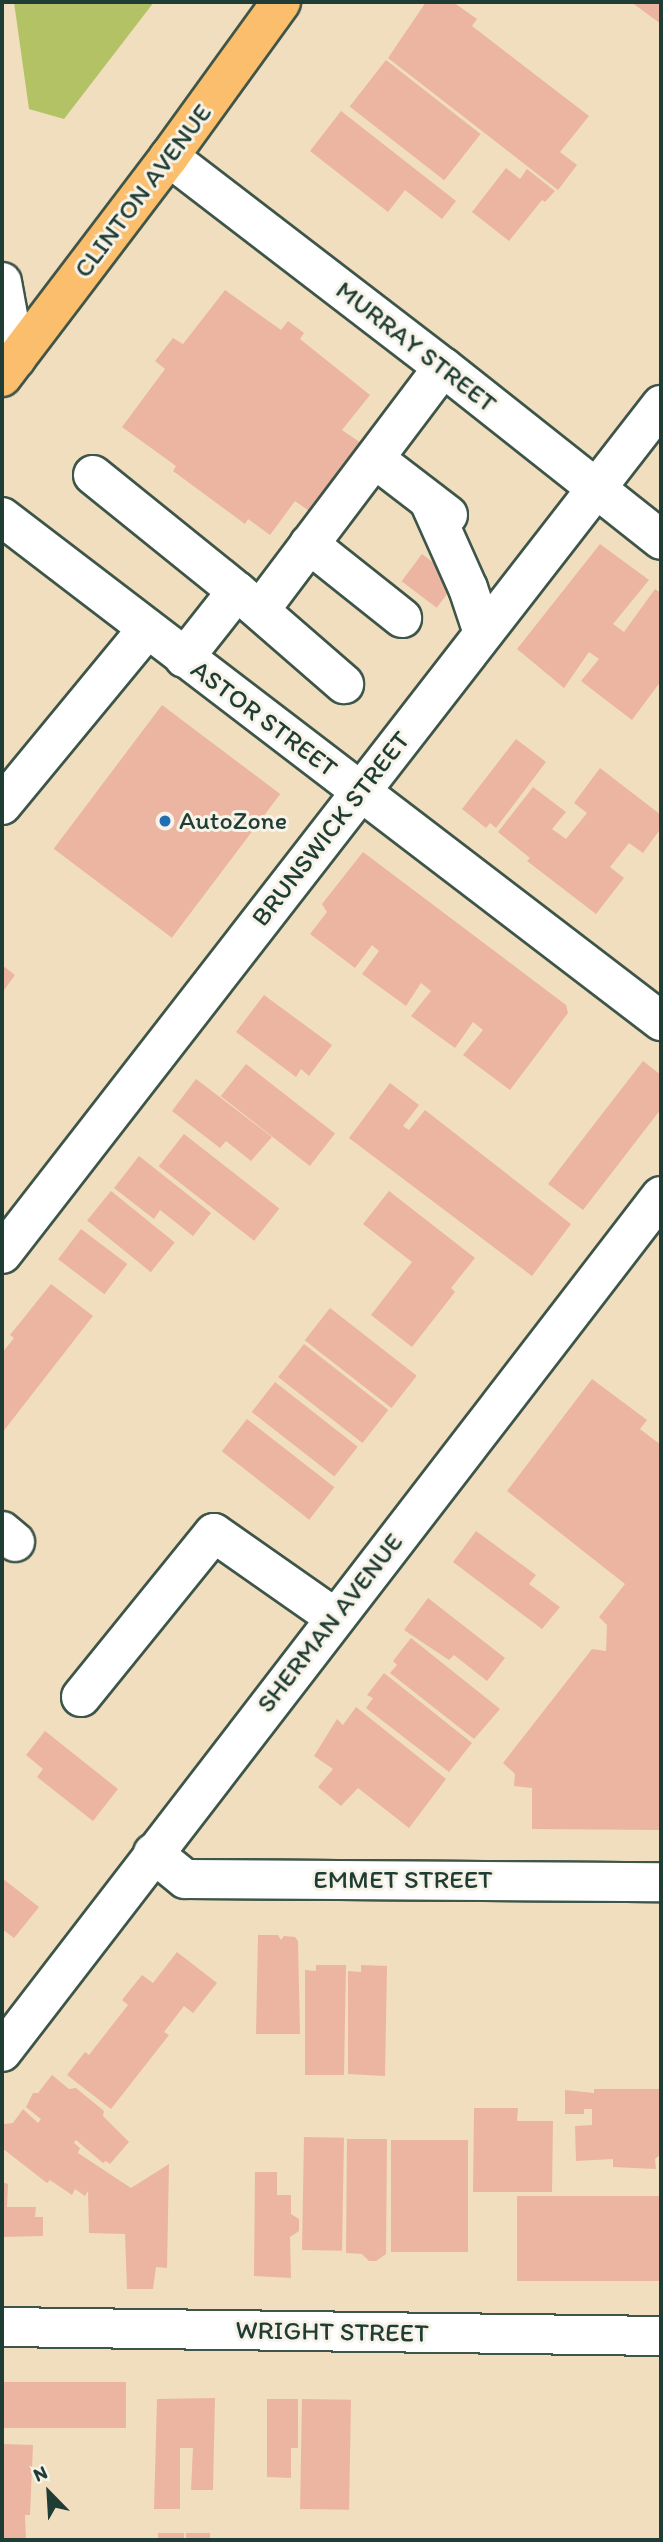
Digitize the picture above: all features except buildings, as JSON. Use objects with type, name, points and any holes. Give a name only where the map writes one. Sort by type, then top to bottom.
[{"type":"main road","name":"CLINTON AVENUE","points":[[9,368],[169,157],[281,2]]},
{"type":"street","name":"MURRAY STREET","points":[[169,157],[443,367],[661,540]]},
{"type":"street","points":[[2,282],[9,368]]},
{"type":"street","points":[[184,658],[310,544],[443,367]]},
{"type":"street","name":"BRUNSWICK STREET","points":[[2,1254],[661,405]]},
{"type":"street","points":[[375,459],[465,528]]},
{"type":"street","points":[[93,475],[249,601],[344,684]]},
{"type":"street","points":[[429,501],[468,588],[484,633]]},
{"type":"street","name":"ASTOR STREET","points":[[2,517],[661,1021]]},
{"type":"street","points":[[310,544],[402,618]]},
{"type":"street","points":[[2,806],[147,629]]},
{"type":"street","name":"SHERMAN AVENUE","points":[[2,2052],[334,1617],[661,1196]]},
{"type":"street","points":[[81,1697],[214,1533],[334,1617]]},
{"type":"street","name":"EMMET STREET","points":[[153,1853],[185,1879],[661,1882]]},
{"type":"street","name":"WRIGHT STREET","points":[[2,2327],[661,2336]]},
{"type":"green space","points":[[14,2],[154,2],[64,119],[29,109]]},
{"type":"place","name":"AutoZone","points":[[165,821]]}]
